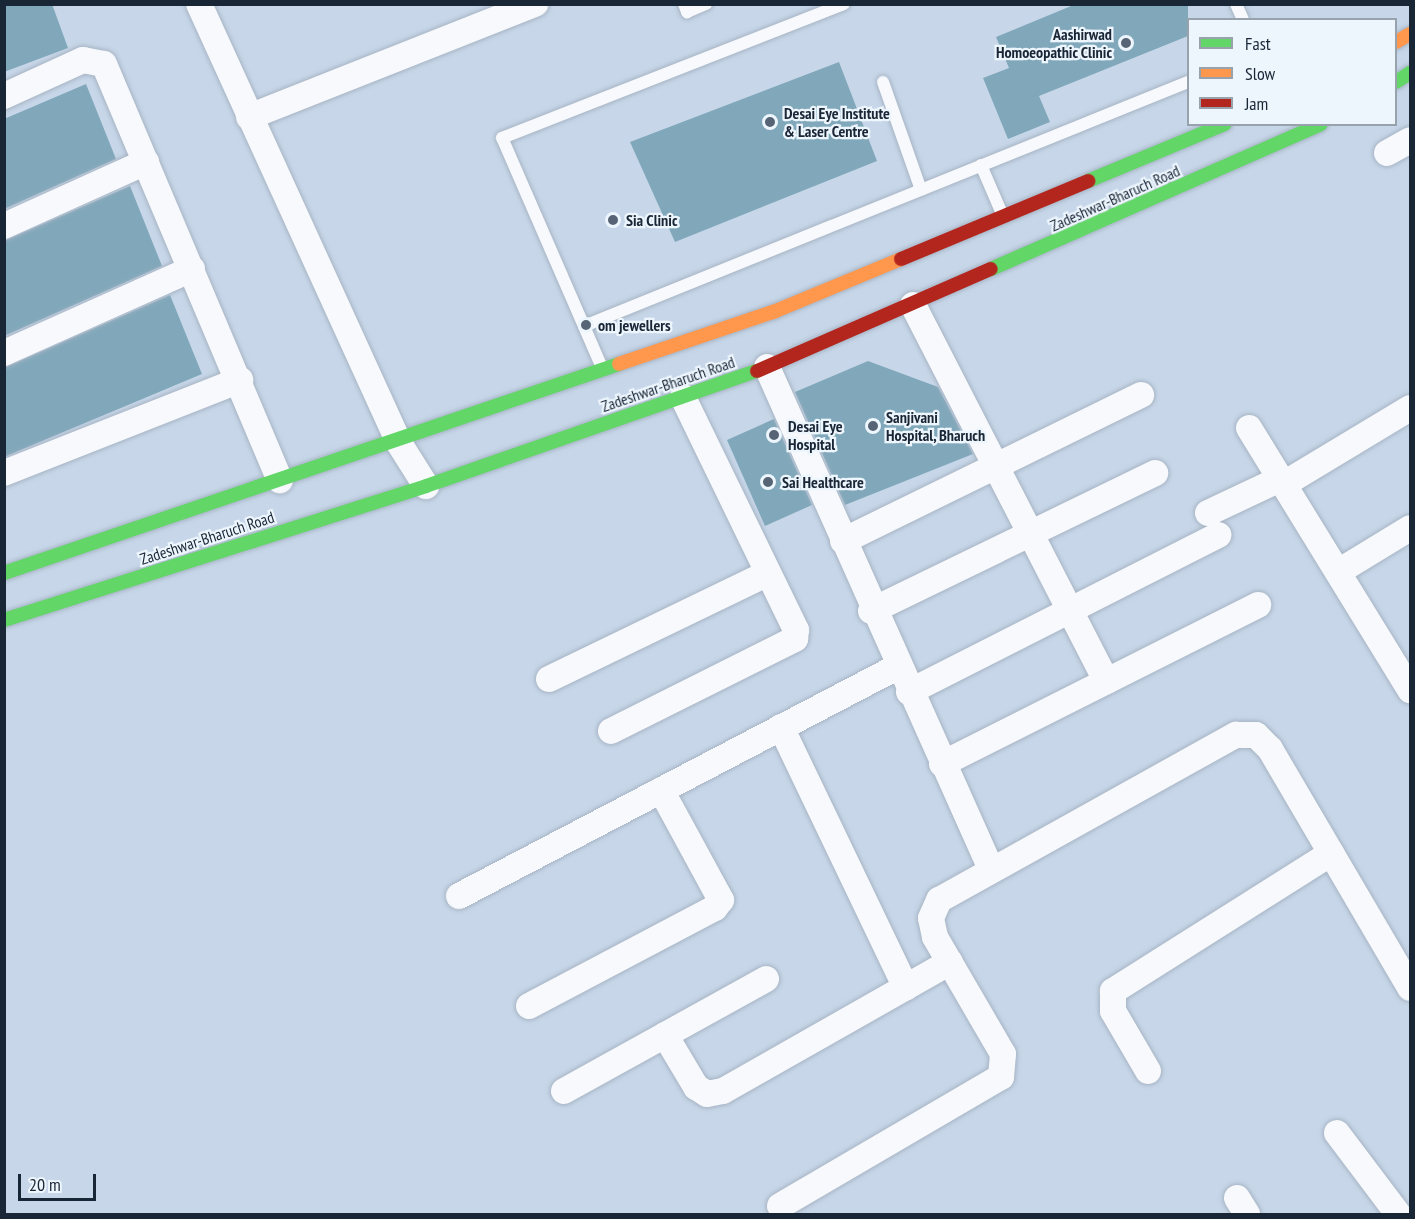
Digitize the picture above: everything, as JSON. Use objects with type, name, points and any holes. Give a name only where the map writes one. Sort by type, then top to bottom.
[{"type":"main road","points":[[1397,81],[1410,73]]},
{"type":"main road","name":"Zadeshwar-Bharuch Road","points":[[4,573],[280,480],[399,443],[604,372],[1004,220],[1220,126]]},
{"type":"main road","name":"Zadeshwar-Bharuch Road","points":[[4,620],[426,486],[767,367],[1316,126]]},
{"type":"street","points":[[199,4],[399,443],[426,486]]},
{"type":"street","points":[[249,117],[535,4]]},
{"type":"street","points":[[4,96],[83,60],[97,60],[104,64],[240,380],[280,480]]},
{"type":"street","points":[[1387,153],[1410,140]]},
{"type":"street","points":[[4,225],[146,162]]},
{"type":"street","points":[[4,353],[192,269]]},
{"type":"street","points":[[912,305],[1106,681]]},
{"type":"street","points":[[767,367],[871,611],[990,867]]},
{"type":"street","points":[[4,472],[240,380]]},
{"type":"street","points":[[843,541],[1141,395]]},
{"type":"street","points":[[611,731],[789,646],[796,630],[682,397]]},
{"type":"street","points":[[1284,484],[1410,408]]},
{"type":"street","points":[[1249,428],[1338,572],[1407,677]]},
{"type":"street","points":[[871,611],[1030,536],[1155,473]]},
{"type":"street","points":[[909,692],[1070,611],[1214,524],[1276,481],[1284,484]]},
{"type":"street","points":[[1338,572],[1410,528]]},
{"type":"street","points":[[549,679],[768,573]]},
{"type":"street","points":[[942,764],[1258,605]]},
{"type":"street","points":[[459,896],[897,667]]},
{"type":"street","points":[[781,727],[906,987]]},
{"type":"street","points":[[780,1206],[1001,1077],[1003,1054],[950,962],[931,918],[939,900],[990,867],[1236,735],[1256,735],[1270,749],[1410,988]]},
{"type":"street","points":[[528,1006],[715,909],[721,900],[661,790]]},
{"type":"street","points":[[1148,1071],[1113,1011],[1113,991],[1331,853]]},
{"type":"street","points":[[665,1035],[696,1087],[707,1094],[723,1091],[950,962]]},
{"type":"street","points":[[564,1090],[766,979]]},
{"type":"street","points":[[1337,1133],[1398,1215]]},
{"type":"lane","points":[[684,4],[687,12],[706,4]]},
{"type":"lane","points":[[604,372],[502,138],[844,4]]},
{"type":"lane","points":[[1236,4],[1242,18]]},
{"type":"lane","points":[[584,326],[1187,81]]},
{"type":"lane","points":[[883,82],[921,190]]},
{"type":"lane","points":[[981,165],[1004,220]]},
{"type":"building","points":[[4,4],[52,4],[68,48],[4,72]]},
{"type":"building","points":[[1076,4],[1188,4],[1187,36],[1039,96],[1050,122],[1008,139],[983,78],[1009,68],[996,37]]},
{"type":"building","points":[[839,62],[877,161],[675,242],[630,142]]},
{"type":"building","points":[[86,84],[116,159],[4,209],[4,119]]},
{"type":"building","points":[[130,186],[162,266],[4,336],[4,241]]},
{"type":"building","points":[[170,295],[202,374],[4,457],[4,368]]},
{"type":"building","points":[[868,361],[938,387],[973,454],[845,505],[795,392]]},
{"type":"building","points":[[774,419],[812,505],[765,526],[727,440]]},
{"type":"traffic: fast","points":[[1397,81],[1410,73]]},
{"type":"traffic: fast","points":[[1088,181],[1220,126]]},
{"type":"traffic: fast","points":[[991,269],[1316,126]]},
{"type":"traffic: fast","points":[[4,573],[619,364]]},
{"type":"traffic: fast","points":[[4,620],[426,486],[757,371]]},
{"type":"traffic: slow","points":[[1397,41],[1410,34]]},
{"type":"traffic: slow","points":[[619,364],[773,312],[901,259]]},
{"type":"traffic: jam","points":[[901,259],[1088,181]]},
{"type":"traffic: jam","points":[[757,371],[991,269]]},
{"type":"place","name":"Aashirwad Homoeopathic Clinic","points":[[1126,43]]},
{"type":"place","name":"Desai Eye Institute & Laser Centre","points":[[770,122]]},
{"type":"place","name":"Sia Clinic","points":[[613,220]]},
{"type":"place","name":"om jewellers","points":[[586,325]]},
{"type":"place","name":"Sanjivani Hospital, Bharuch","points":[[873,426]]},
{"type":"place","name":"Desai Eye Hospital","points":[[774,435]]},
{"type":"place","name":"Sai Healthcare","points":[[768,482]]}]
